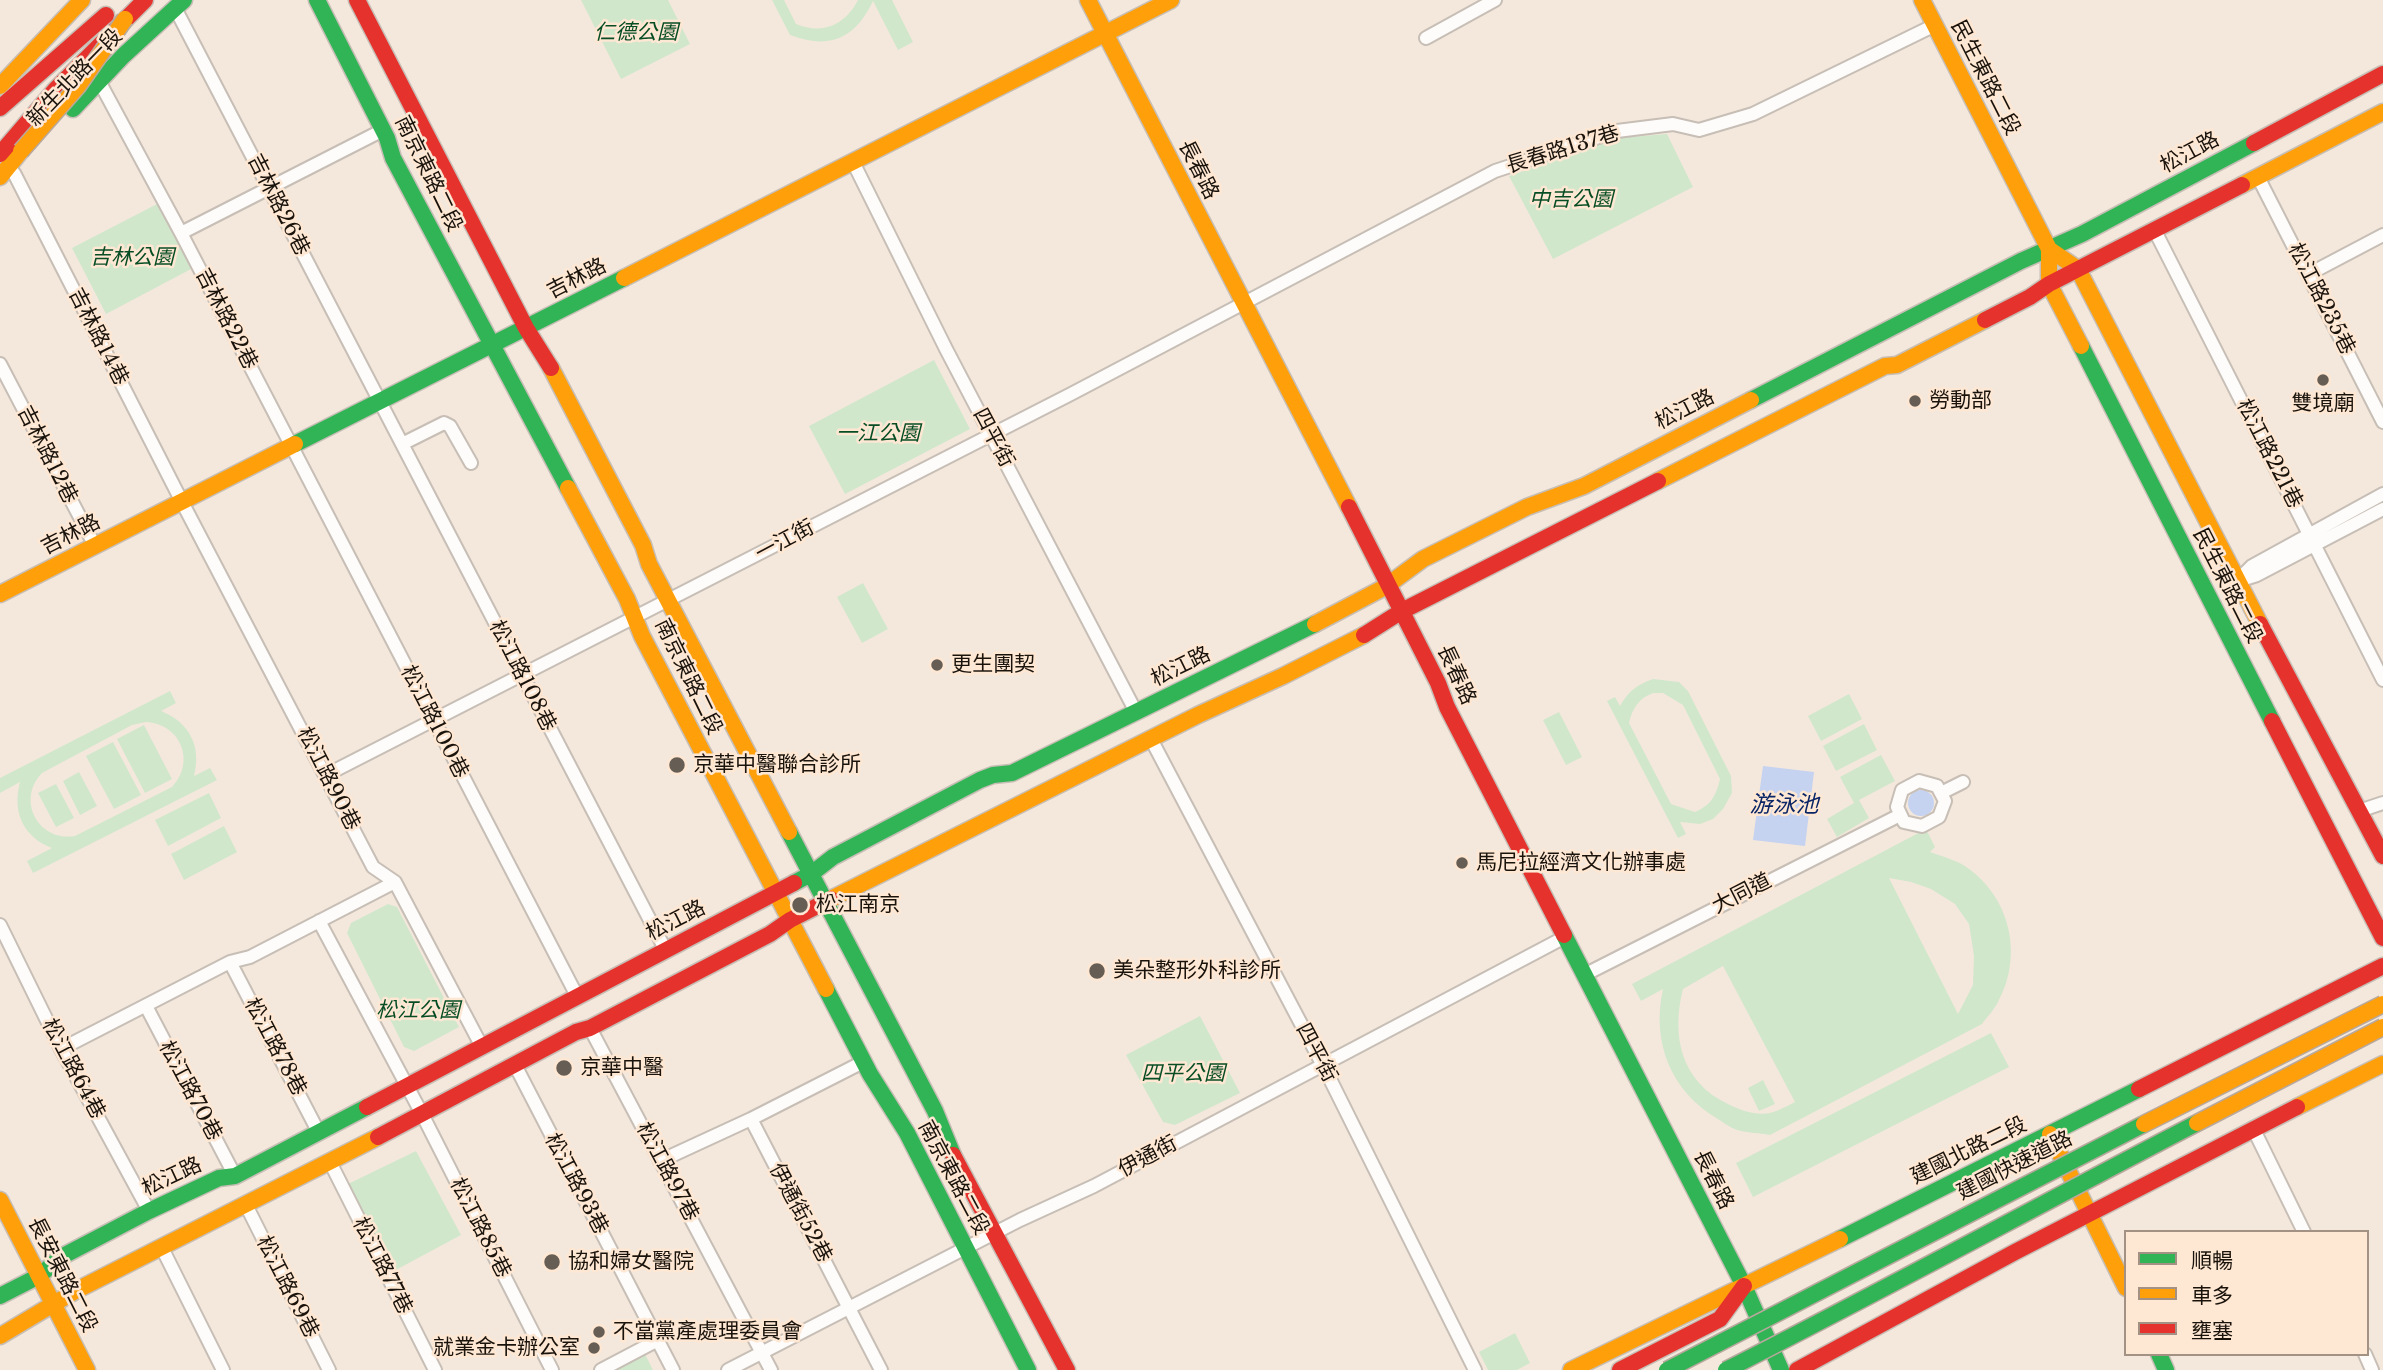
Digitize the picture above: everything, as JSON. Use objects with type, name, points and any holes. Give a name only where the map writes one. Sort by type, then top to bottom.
[{"type":"main road","points":[[0,86],[82,0]]},
{"type":"main road","points":[[0,133],[121,0]]},
{"type":"main road","points":[[0,154],[55,90],[145,0]]},
{"type":"main road","name":"南京東路二段","points":[[317,0],[383,130],[393,158],[636,617],[642,636],[863,1062],[907,1133],[1028,1370]]},
{"type":"main road","name":"南京東路二段","points":[[357,0],[526,328],[549,363],[643,545],[649,564],[935,1111],[950,1149],[1067,1370]]},
{"type":"main road","name":"長春路","points":[[1088,0],[1744,1286],[1782,1370]]},
{"type":"main road","name":"吉林路","points":[[0,594],[1171,0]]},
{"type":"main road","name":"民生東路二段","points":[[1922,0],[2049,249],[2049,284],[2383,938]]},
{"type":"main road","name":"新生北路一段","points":[[0,189],[5,172],[77,104],[175,3]]},
{"type":"main road","points":[[0,107],[106,15]]},
{"type":"main road","points":[[5,172],[78,86],[125,19]]},
{"type":"main road","name":"松江路","points":[[0,1296],[40,1276],[61,1257],[219,1178],[235,1176],[406,1088],[665,949],[776,893],[811,874],[833,857],[980,780],[993,775],[1012,773],[1136,712],[1388,585],[1408,567],[1435,553],[1527,507],[1584,486],[2105,222],[2383,74]]},
{"type":"main road","points":[[0,1336],[29,1321],[53,1303],[330,1162],[576,1032],[590,1028],[770,934],[790,920],[1376,629],[1402,611],[1885,366],[1898,365],[2154,229],[2383,112]]},
{"type":"main road","name":"民生東路二段","points":[[2049,249],[2078,269],[2237,581],[2383,856]]},
{"type":"main road","name":"建國北路二段","points":[[1571,1370],[2383,966]]},
{"type":"main road","name":"建國快速道路","points":[[1667,1370],[2050,1171],[2383,1004]]},
{"type":"main road","points":[[1726,1370],[2383,1027]]},
{"type":"main road","points":[[1797,1370],[2253,1128],[2383,1064]]},
{"type":"main road","points":[[2050,1134],[2124,1284]]},
{"type":"main road","name":"長安東路二段","points":[[0,1200],[87,1370]]},
{"type":"main road","points":[[1620,1370],[1720,1320],[1744,1286]]},
{"type":"main road","points":[[1751,1370],[1783,1354],[1845,1310]]},
{"type":"street","points":[[1426,38],[1495,0]]},
{"type":"street","name":"吉林路26巷","points":[[175,3],[380,402]]},
{"type":"street","name":"長春路137巷","points":[[1243,305],[1495,171],[1617,131],[1673,124],[1699,130],[1753,114],[1935,25]]},
{"type":"street","name":"吉林路22巷","points":[[99,81],[291,447]]},
{"type":"street","points":[[181,233],[383,130]]},
{"type":"street","name":"四平街","points":[[853,162],[946,349],[1136,712]]},
{"type":"street","name":"吉林路14巷","points":[[5,172],[182,502]]},
{"type":"street","name":"松江路235巷","points":[[2258,177],[2383,422]]},
{"type":"street","name":"松江路221巷","points":[[2154,229],[2383,680]]},
{"type":"street","points":[[2309,274],[2383,236]]},
{"type":"street","name":"一江街","points":[[326,775],[764,553],[1243,305]]},
{"type":"street","name":"吉林路12巷","points":[[0,363],[94,546]]},
{"type":"street","name":"松江路108巷","points":[[380,402],[665,949]]},
{"type":"street","points":[[402,444],[444,422],[450,426],[471,463]]},
{"type":"street","name":"松江路100巷","points":[[291,447],[578,996]]},
{"type":"street","points":[[2312,540],[2383,494]]},
{"type":"street","name":"松江路90巷","points":[[182,502],[373,867],[395,882],[482,1047]]},
{"type":"street","points":[[2237,581],[2252,566],[2383,509]]},
{"type":"street","name":"四平街","points":[[1151,739],[1322,1065],[1475,1370]]},
{"type":"street","points":[[1919,781],[1937,786],[1945,801],[1939,817],[1922,826],[1904,822],[1900,815],[1897,807],[1902,790],[1919,781]]},
{"type":"street","points":[[1941,793],[1963,782]]},
{"type":"street","points":[[2359,811],[2383,803]]},
{"type":"street","name":"大同道","points":[[1584,975],[1900,815]]},
{"type":"street","points":[[61,1049],[230,962],[250,957],[395,882]]},
{"type":"street","name":"松江路85巷","points":[[319,922],[422,1114],[552,1370]]},
{"type":"street","name":"松江路64巷","points":[[0,925],[4,941],[149,1211]]},
{"type":"street","name":"伊通街","points":[[728,1370],[1094,1186],[1565,937]]},
{"type":"street","name":"松江路78巷","points":[[230,962],[319,1133]]},
{"type":"street","name":"松江路70巷","points":[[146,1006],[235,1176]]},
{"type":"street","name":"松江路97巷","points":[[590,1028],[771,1370]]},
{"type":"street","points":[[660,1161],[751,1119],[863,1062]]},
{"type":"street","name":"松江路93巷","points":[[515,1065],[658,1340]]},
{"type":"street","name":"伊通街52巷","points":[[751,1119],[881,1370]]},
{"type":"street","points":[[2253,1128],[2303,1230]]},
{"type":"street","name":"松江路77巷","points":[[330,1162],[435,1370]]},
{"type":"street","name":"松江路69巷","points":[[246,1205],[329,1370]]},
{"type":"street","points":[[162,1248],[223,1370]]},
{"type":"street","points":[[601,1370],[658,1340],[673,1370]]},
{"type":"green space","name":"仁德公園","points":[[581,0],[668,0],[690,44],[621,79]]},
{"type":"green space","points":[[772,0],[784,0],[796,24],[824,28],[847,16],[858,0],[892,0],[913,42],[898,50],[873,1],[858,24],[839,38],[817,41],[790,35]]},
{"type":"green space","name":"中吉公園","points":[[1667,134],[1693,187],[1553,259],[1509,176],[1618,138]]},
{"type":"green space","name":"吉林公園","points":[[159,203],[193,268],[106,314],[72,248]]},
{"type":"green space","name":"一江公園","points":[[934,360],[970,429],[845,494],[809,426]]},
{"type":"green space","points":[[863,583],[888,629],[862,643],[837,597]]},
{"type":"green space","points":[[1653,679],[1679,682],[1688,691],[1731,776],[1732,793],[1723,809],[1713,819],[1700,824],[1680,822],[1686,834],[1678,838],[1607,701],[1615,697],[1620,706],[1637,686]],"holes":[[[1653,693],[1663,693],[1683,705],[1720,779],[1712,799],[1695,812],[1671,804],[1629,723],[1640,701]]]},
{"type":"green space","points":[[170,691],[176,703],[161,711],[179,722],[191,736],[196,755],[194,776],[210,768],[217,780],[33,873],[27,861],[52,848],[34,837],[22,822],[18,803],[20,782],[0,793],[0,778]],"holes":[[[146,722],[158,724],[176,737],[184,756],[183,767],[172,787],[75,836],[62,836],[41,826],[31,806],[31,795],[34,784],[42,773],[132,725]]]},
{"type":"green space","points":[[1849,694],[1862,719],[1821,741],[1808,716]]},
{"type":"green space","points":[[1559,712],[1582,757],[1566,765],[1543,720]]},
{"type":"green space","points":[[1864,724],[1877,750],[1836,771],[1823,746]]},
{"type":"green space","points":[[144,725],[172,779],[145,793],[117,739]]},
{"type":"green space","points":[[113,742],[141,795],[114,809],[86,756]]},
{"type":"green space","points":[[1881,755],[1895,781],[1859,800],[1869,818],[1837,837],[1827,819],[1854,803],[1840,777]]},
{"type":"green space","points":[[79,772],[97,806],[80,815],[63,781]]},
{"type":"green space","points":[[56,784],[74,818],[56,827],[38,793]]},
{"type":"green space","points":[[209,793],[221,818],[168,846],[155,820]]},
{"type":"green space","points":[[224,826],[237,852],[184,880],[171,854]]},
{"type":"green space","points":[[1926,829],[1935,847],[1930,852],[1965,866],[1993,893],[2002,910],[2011,946],[2006,984],[1996,1005],[1982,1024],[1770,1135],[1732,1128],[1688,1095],[1668,1064],[1663,1046],[1660,1009],[1663,989],[1641,1001],[1632,984]],"holes":[[[1889,878],[1931,889],[1955,904],[1969,924],[1974,956],[1973,985],[1958,1014]],[[1723,966],[1795,1102],[1773,1112],[1748,1112],[1712,1095],[1699,1083],[1683,1056],[1678,1024],[1683,989]]]},
{"type":"green space","name":"松江公園","points":[[388,904],[397,907],[459,1027],[414,1051],[404,1047],[347,933],[351,923]]},
{"type":"green space","name":"四平公園","points":[[1200,1016],[1240,1093],[1175,1125],[1163,1122],[1126,1055]]},
{"type":"green space","points":[[1991,1033],[2009,1067],[1753,1197],[1736,1163]]},
{"type":"green space","points":[[1763,1080],[1775,1104],[1759,1111],[1748,1088]]},
{"type":"green space","points":[[416,1151],[461,1235],[392,1272],[348,1184]]},
{"type":"green space","points":[[1515,1333],[1530,1363],[1517,1370],[1488,1370],[1479,1352]]},
{"type":"green space","points":[[645,1354],[653,1370],[613,1370]]},
{"type":"water","name":"游泳池","points":[[1763,766],[1814,772],[1805,846],[1753,840]]},
{"type":"water","points":[[1921,790],[1930,794],[1934,803],[1930,812],[1921,816],[1912,812],[1908,803],[1912,794]]},
{"type":"traffic: fast","points":[[73,109],[123,56],[184,0]]},
{"type":"traffic: fast","points":[[317,0],[387,138],[393,158],[568,488]]},
{"type":"traffic: fast","points":[[1751,400],[2021,261],[2082,234],[2254,143]]},
{"type":"traffic: fast","points":[[295,444],[624,278]]},
{"type":"traffic: fast","points":[[2081,346],[2272,721]]},
{"type":"traffic: fast","points":[[794,883],[833,857],[980,780],[993,775],[1012,773],[1315,624]]},
{"type":"traffic: fast","points":[[789,832],[935,1111],[953,1155]]},
{"type":"traffic: fast","points":[[1564,935],[1744,1286],[1781,1370]]},
{"type":"traffic: fast","points":[[826,989],[870,1074],[907,1133],[1028,1370]]},
{"type":"traffic: fast","points":[[1840,1239],[2139,1089]]},
{"type":"traffic: fast","points":[[0,1296],[39,1276],[61,1257],[149,1211],[219,1178],[235,1176],[367,1107]]},
{"type":"traffic: fast","points":[[1726,1370],[2197,1123]]},
{"type":"traffic: fast","points":[[1667,1370],[2144,1124]]},
{"type":"traffic: fast","points":[[2160,1356],[2166,1370]]},
{"type":"traffic: slow","points":[[0,86],[82,0]]},
{"type":"traffic: slow","points":[[1088,0],[1349,507]]},
{"type":"traffic: slow","points":[[624,278],[1171,0]]},
{"type":"traffic: slow","points":[[1922,0],[2049,249],[2049,284],[2081,346]]},
{"type":"traffic: slow","points":[[21,151],[78,86],[125,19]]},
{"type":"traffic: slow","points":[[2242,185],[2383,112]]},
{"type":"traffic: slow","points":[[0,177],[21,151]]},
{"type":"traffic: slow","points":[[2049,249],[2078,269],[2260,624]]},
{"type":"traffic: slow","points":[[1658,481],[1885,366],[1897,365],[1985,320]]},
{"type":"traffic: slow","points":[[551,368],[643,545],[649,564],[789,832]]},
{"type":"traffic: slow","points":[[1315,624],[1385,587],[1423,559],[1527,507],[1584,486],[1751,400]]},
{"type":"traffic: slow","points":[[0,594],[295,444]]},
{"type":"traffic: slow","points":[[568,488],[826,989]]},
{"type":"traffic: slow","points":[[831,899],[1364,635]]},
{"type":"traffic: slow","points":[[2144,1124],[2383,1004]]},
{"type":"traffic: slow","points":[[2197,1123],[2383,1027]]},
{"type":"traffic: slow","points":[[2297,1107],[2383,1064]]},
{"type":"traffic: slow","points":[[2050,1134],[2124,1284]]},
{"type":"traffic: slow","points":[[0,1336],[77,1290],[378,1137]]},
{"type":"traffic: slow","points":[[0,1200],[87,1370]]},
{"type":"traffic: slow","points":[[1571,1370],[1840,1239]]},
{"type":"traffic: jam","points":[[0,154],[55,90],[145,0]]},
{"type":"traffic: jam","points":[[357,0],[526,328],[551,368]]},
{"type":"traffic: jam","points":[[0,108],[106,15]]},
{"type":"traffic: jam","points":[[2254,143],[2383,74]]},
{"type":"traffic: jam","points":[[1985,320],[2049,284],[2242,185]]},
{"type":"traffic: jam","points":[[1364,635],[1402,611],[1658,481]]},
{"type":"traffic: jam","points":[[1349,507],[1438,683],[1447,707],[1564,935]]},
{"type":"traffic: jam","points":[[2260,624],[2383,856]]},
{"type":"traffic: jam","points":[[2272,721],[2383,938]]},
{"type":"traffic: jam","points":[[367,1107],[794,883]]},
{"type":"traffic: jam","points":[[378,1137],[576,1032],[590,1028],[770,934],[790,920],[831,899]]},
{"type":"traffic: jam","points":[[2139,1089],[2383,966]]},
{"type":"traffic: jam","points":[[1797,1370],[2015,1252],[2297,1107]]},
{"type":"traffic: jam","points":[[953,1155],[1067,1370]]},
{"type":"traffic: jam","points":[[1620,1370],[1720,1319],[1744,1286]]},
{"type":"place","name":"雙境廟","points":[[2323,380]]},
{"type":"place","name":"勞動部","points":[[1915,401]]},
{"type":"place","name":"更生團契","points":[[937,665]]},
{"type":"place","name":"京華中醫聯合診所","points":[[677,765]]},
{"type":"place","name":"馬尼拉經濟文化辦事處","points":[[1462,863]]},
{"type":"place","name":"松江南京","points":[[800,905]]},
{"type":"place","name":"美朵整形外科診所","points":[[1097,971]]},
{"type":"place","name":"京華中醫","points":[[564,1068]]},
{"type":"place","name":"協和婦女醫院","points":[[552,1262]]},
{"type":"place","name":"不當黨產處理委員會","points":[[599,1332]]},
{"type":"place","name":"就業金卡辦公室","points":[[594,1348]]}]
